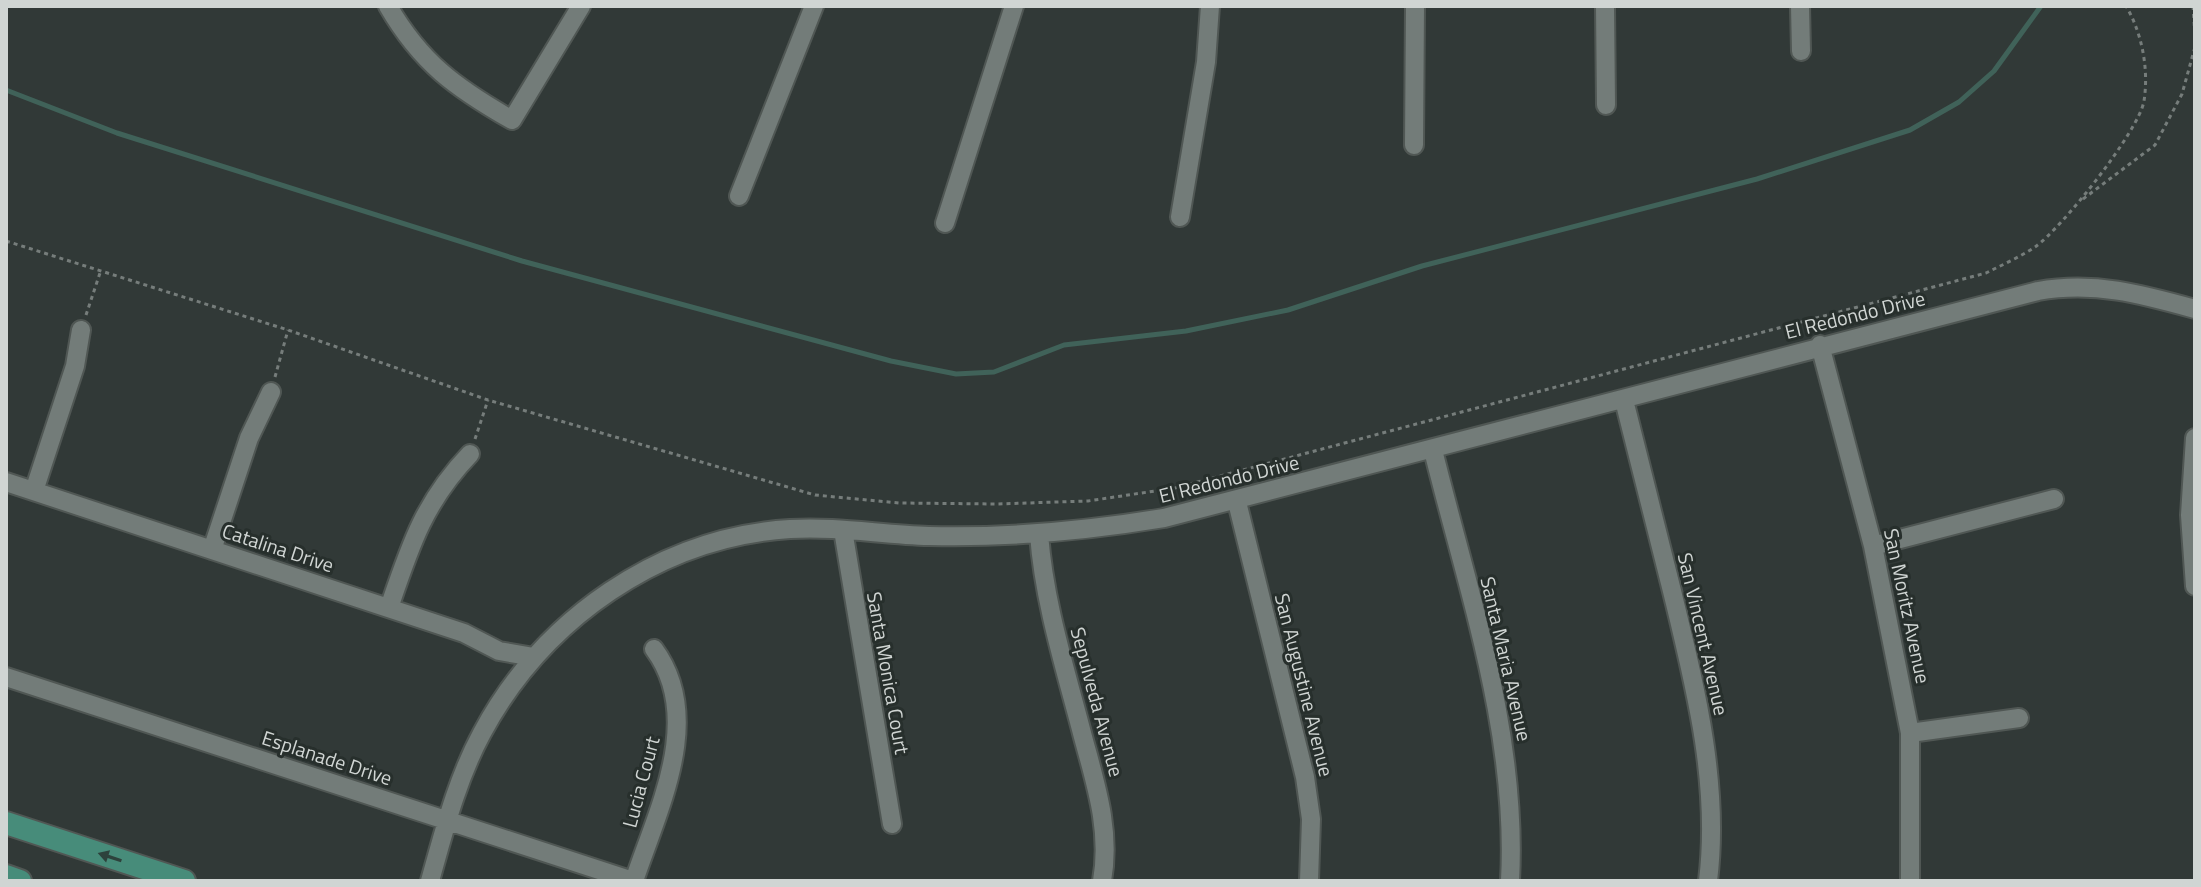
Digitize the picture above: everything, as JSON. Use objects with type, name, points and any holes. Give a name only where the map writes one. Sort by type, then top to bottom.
[{"type":"main road","points":[[6,823],[184,881]]},
{"type":"main road","points":[[6,876],[20,881]]},
{"type":"street","points":[[388,6],[429,64],[449,81],[512,120],[581,6]]},
{"type":"street","points":[[739,196],[814,6]]},
{"type":"street","points":[[945,223],[1014,6]]},
{"type":"street","points":[[1180,217],[1206,62],[1210,6]]},
{"type":"street","points":[[1414,145],[1415,6]]},
{"type":"street","points":[[1605,6],[1606,105]]},
{"type":"street","points":[[1800,6],[1801,51]]},
{"type":"street","name":"El Redondo Drive","points":[[430,881],[447,820],[482,733],[534,657],[595,602],[623,582],[680,553],[763,532],[843,530],[926,536],[1039,534],[1149,521],[1237,502],[1820,345],[2064,286],[2114,288],[2195,309]]},
{"type":"street","points":[[34,491],[75,366],[81,330]]},
{"type":"street","name":"San Moritz Avenue","points":[[1820,345],[1873,546],[1910,733],[1910,881]]},
{"type":"street","points":[[212,550],[249,438],[271,392]]},
{"type":"street","name":"San Vincent Avenue","points":[[1624,400],[1696,693],[1711,810],[1708,881]]},
{"type":"street","points":[[2195,438],[2190,515],[2195,586]]},
{"type":"street","name":"Santa Maria Avenue","points":[[1433,450],[1505,747],[1513,827],[1510,881]]},
{"type":"street","points":[[389,608],[415,532],[429,504],[470,454]]},
{"type":"street","name":"Catalina Drive","points":[[6,482],[464,633],[499,651],[534,657]]},
{"type":"street","points":[[1873,546],[2054,499]]},
{"type":"street","name":"San Augustine Avenue","points":[[1237,502],[1305,777],[1311,819],[1309,881]]},
{"type":"street","name":"Santa Monica Court","points":[[843,530],[892,824]]},
{"type":"street","name":"Sepulveda Avenue","points":[[1039,534],[1051,613],[1100,802],[1106,849],[1102,881]]},
{"type":"street","name":"Lucia Court","points":[[634,881],[666,784],[677,729],[674,685],[654,649]]},
{"type":"street","name":"Esplanade Drive","points":[[6,677],[634,881]]},
{"type":"street","points":[[1910,733],[2019,718]]},
{"type":"path","points":[[2081,201],[2112,158],[2144,103],[2144,57],[2138,26],[2126,6]]},
{"type":"path","points":[[2193,6],[2195,36]]},
{"type":"path","points":[[6,241],[288,330],[488,400],[815,495],[899,503],[1088,501],[1175,488],[1986,273],[2036,246],[2081,201],[2155,145],[2182,94],[2195,47]]},
{"type":"path","points":[[81,330],[101,271]]},
{"type":"path","points":[[271,392],[288,330]]},
{"type":"path","points":[[470,454],[488,400]]},
{"type":"waterway","points":[[6,90],[117,133],[522,261],[891,361],[956,374],[994,372],[1064,345],[1186,331],[1288,310],[1422,266],[1757,179],[1910,130],[1959,102],[1994,71],[2041,6]]}]
